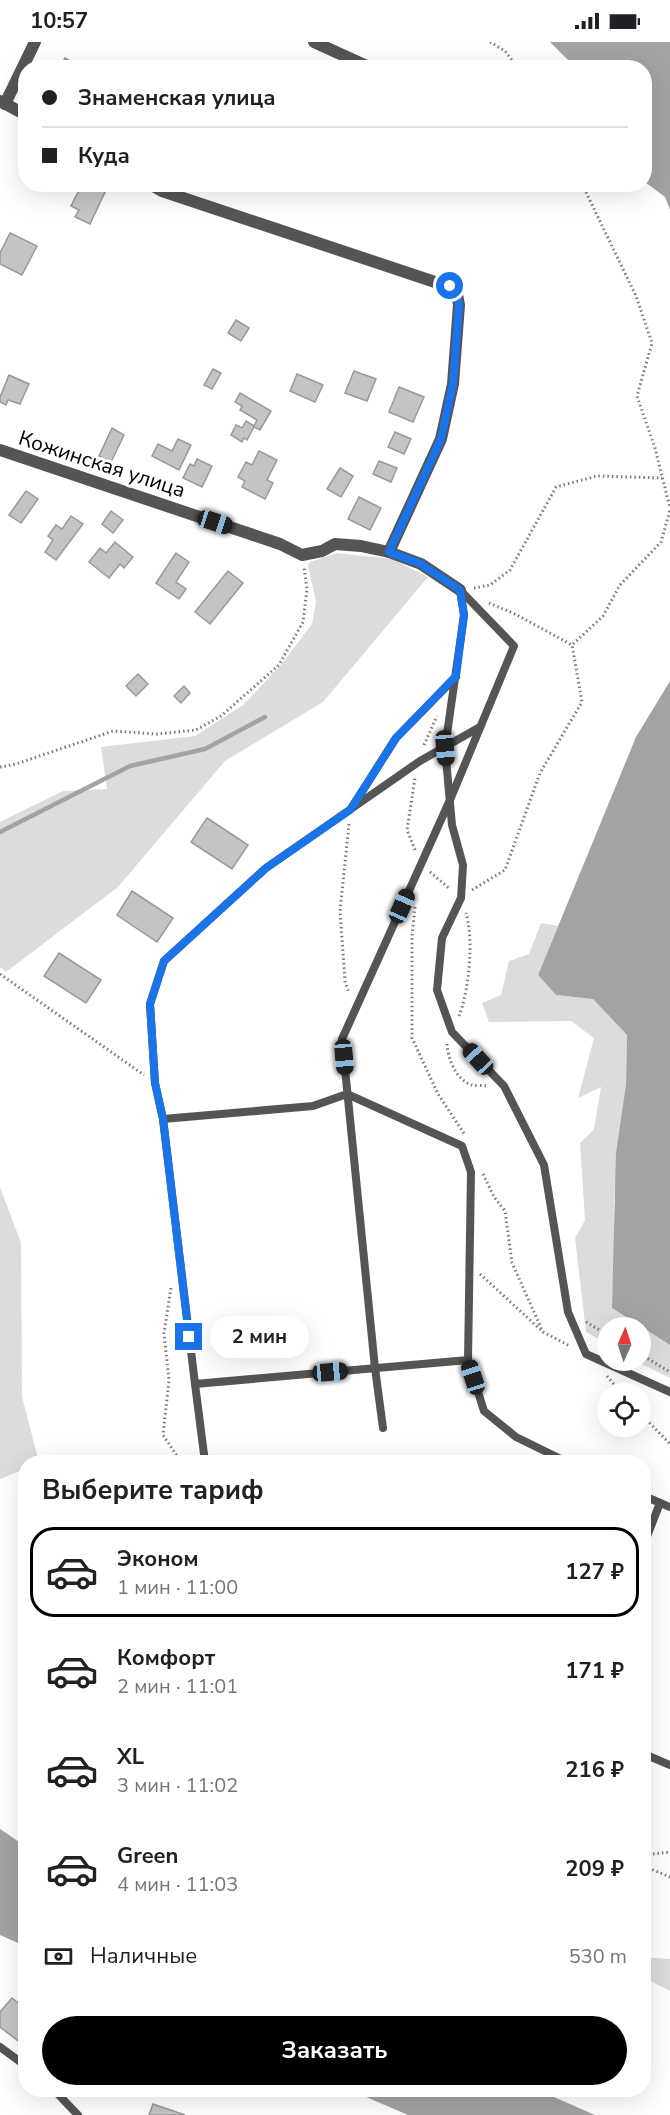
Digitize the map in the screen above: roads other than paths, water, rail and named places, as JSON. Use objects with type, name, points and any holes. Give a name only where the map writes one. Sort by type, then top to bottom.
[{"type":"street","points":[[26,60],[35,42]]},
{"type":"street","points":[[314,42],[353,60]]},
{"type":"street","points":[[18,74],[3,103],[18,111]]},
{"type":"street","points":[[165,192],[450,286],[457,294],[459,305],[453,384],[441,439],[389,552],[421,564],[460,590]]},
{"type":"street","name":"Кожинская улица","points":[[0,450],[280,544],[302,555],[322,551],[335,544],[361,546],[389,552]]},
{"type":"lane","points":[[460,590],[464,615],[445,748],[452,825],[463,865],[461,898],[442,938],[437,990],[452,1032],[504,1086],[544,1165],[568,1312],[586,1354],[670,1392]]},
{"type":"lane","points":[[383,1428],[342,1039],[450,800],[514,646],[460,590]]},
{"type":"lane","points":[[350,810],[396,738],[456,676]]},
{"type":"lane","points":[[204,1455],[163,1119],[155,1083],[150,1004],[164,961],[266,868],[420,761],[480,728]]},
{"type":"lane","points":[[163,1119],[314,1106],[347,1095],[462,1146],[471,1172],[468,1360],[484,1411],[516,1437],[544,1455]]},
{"type":"lane","points":[[195,1384],[468,1360]]},
{"type":"lane","points":[[651,1499],[670,1507]]},
{"type":"lane","points":[[651,1526],[660,1503]]},
{"type":"lane","points":[[651,1758],[670,1765]]},
{"type":"lane","points":[[0,2047],[18,2060]]},
{"type":"lane","points":[[61,2097],[78,2115]]},
{"type":"waterway","points":[[0,832],[130,766],[205,749],[265,717]]}]
